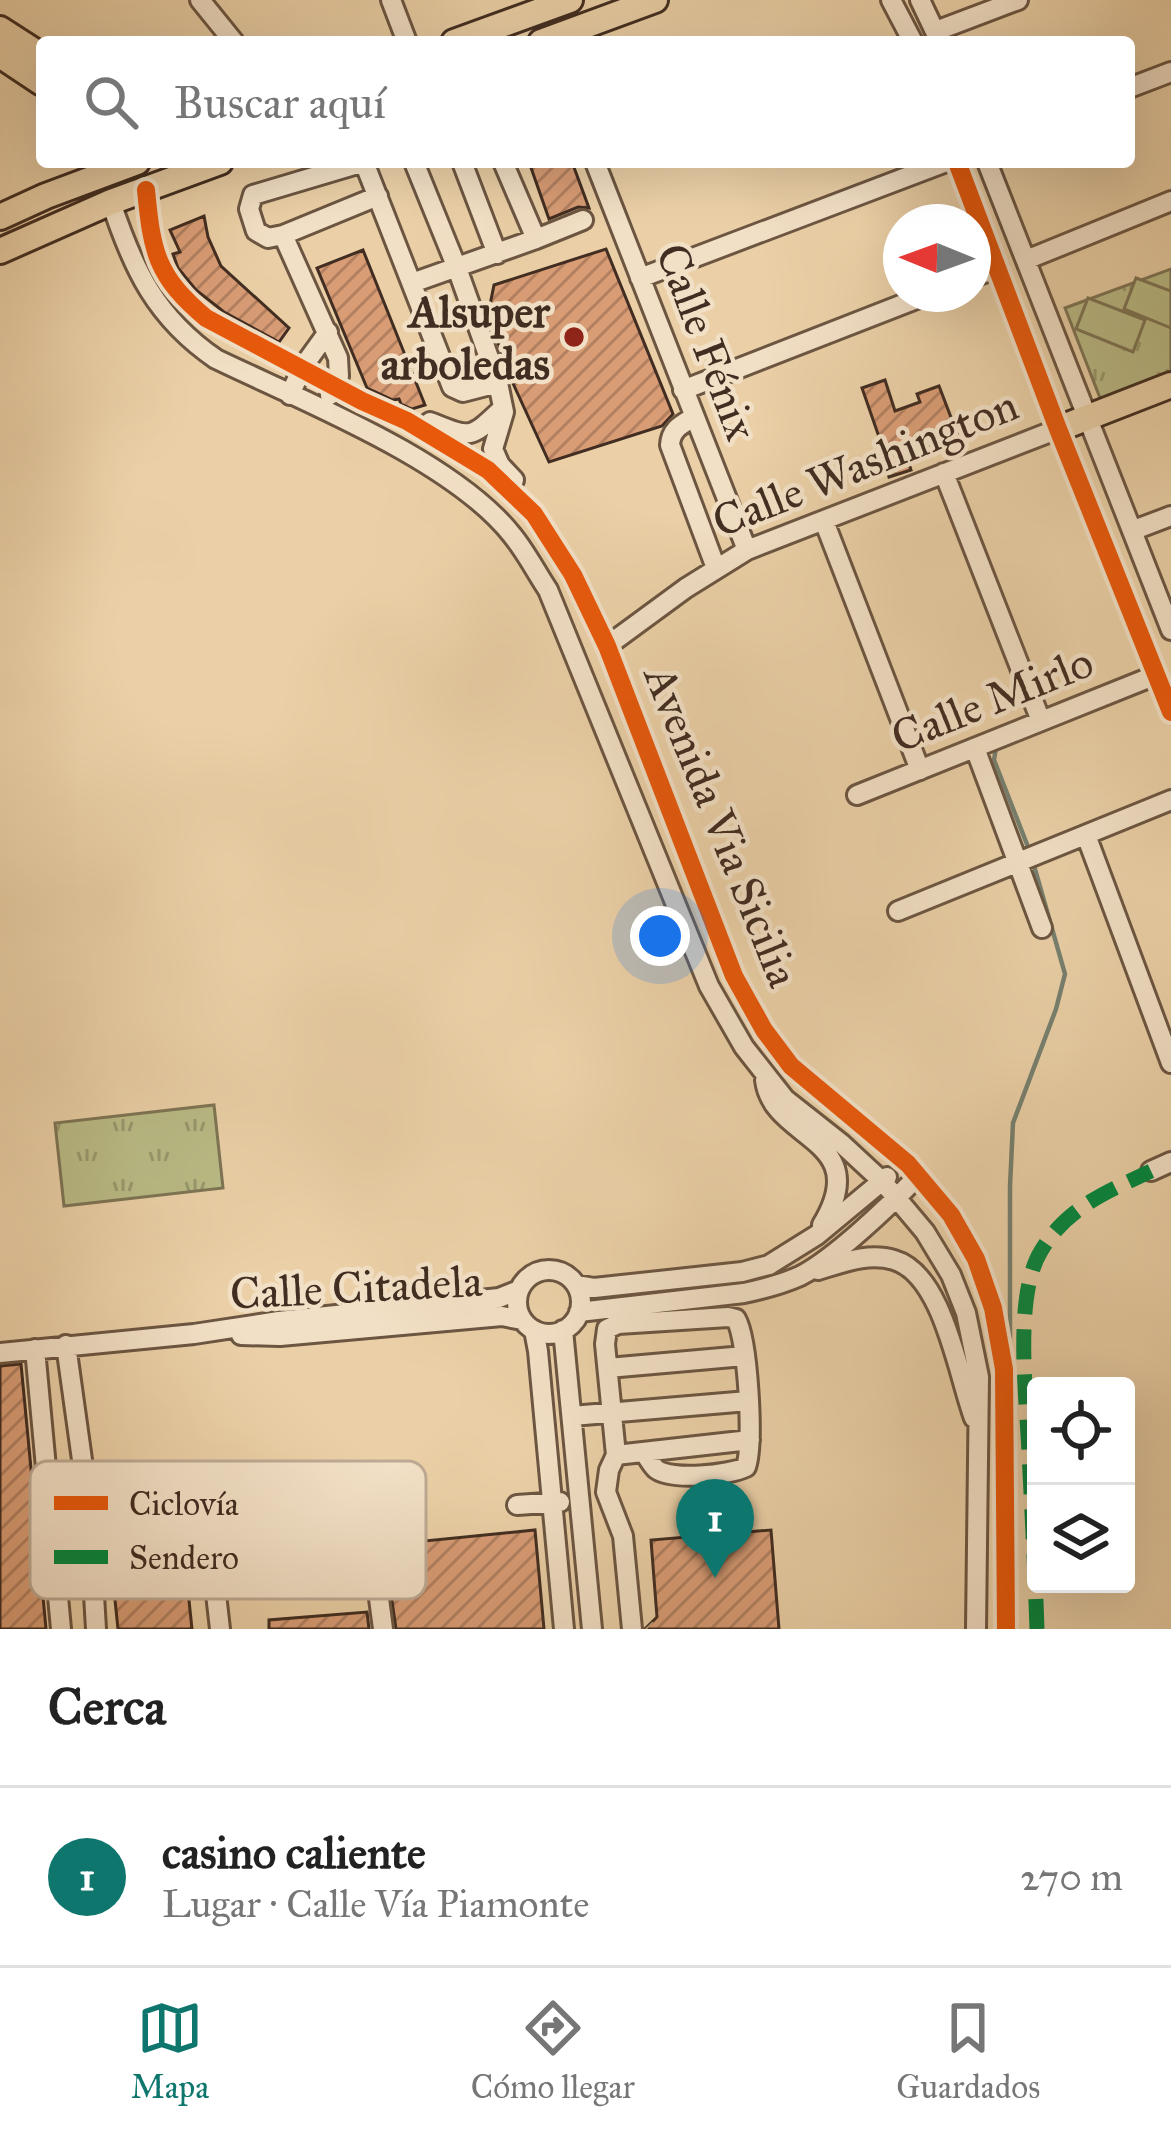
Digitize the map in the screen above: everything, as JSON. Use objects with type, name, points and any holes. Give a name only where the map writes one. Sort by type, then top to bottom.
[{"type":"main road","points":[[558,36],[655,0]]},
{"type":"main road","points":[[542,36],[552,22],[555,2]]},
{"type":"main road","points":[[469,36],[555,2]]},
{"type":"main road","points":[[0,29],[36,52]]},
{"type":"main road","points":[[0,55],[36,79]]},
{"type":"main road","points":[[0,217],[104,168]]},
{"type":"main road","points":[[106,168],[111,202]]},
{"type":"main road","points":[[139,168],[146,190]]},
{"type":"main road","points":[[0,251],[204,168]]},
{"type":"main road","name":"Calle Washington","points":[[1058,429],[1171,385]]},
{"type":"street","points":[[200,0],[229,36]]},
{"type":"street","points":[[391,0],[405,36]]},
{"type":"street","points":[[891,0],[910,36]]},
{"type":"street","points":[[920,0],[938,36],[1018,0]]},
{"type":"street","points":[[1135,86],[1171,72]]},
{"type":"street","points":[[344,168],[254,195],[249,209],[256,231],[268,238],[283,235],[378,196]]},
{"type":"street","points":[[366,168],[454,389],[463,392],[498,382]]},
{"type":"street","points":[[416,168],[498,382],[503,408],[495,457],[526,492],[534,514],[511,533]]},
{"type":"street","points":[[464,168],[497,254]]},
{"type":"street","points":[[506,168],[536,239]]},
{"type":"street","name":"Calle Fénix","points":[[597,168],[747,550]]},
{"type":"street","points":[[640,278],[930,168]]},
{"type":"street","points":[[959,168],[1171,712]]},
{"type":"street","points":[[989,168],[1171,630]]},
{"type":"street","name":"Avenida Via Sicilia","points":[[146,190],[151,241],[160,267],[206,318],[407,422],[488,470],[534,514],[573,575],[607,646],[734,976],[764,1030],[791,1066],[918,1176],[950,1215],[976,1259],[1004,1369],[1006,1629]]},
{"type":"street","points":[[1026,260],[1171,201]]},
{"type":"street","name":"Avenida Via Sicilia","points":[[111,202],[125,247],[146,287],[166,319],[194,344],[376,437],[466,491],[511,533],[548,590],[710,986],[743,1047],[785,1099],[883,1181],[925,1232],[966,1313],[979,1377],[976,1629]]},
{"type":"street","points":[[412,284],[583,220]]},
{"type":"street","points":[[283,235],[340,366],[322,410]]},
{"type":"street","points":[[991,271],[998,268]]},
{"type":"street","points":[[683,390],[883,312]]},
{"type":"street","points":[[290,395],[302,368],[328,332]]},
{"type":"street","points":[[407,422],[432,423],[466,435],[503,408]]},
{"type":"street","points":[[694,417],[670,435],[670,445],[716,568]]},
{"type":"street","name":"Calle Washington","points":[[607,646],[747,550],[1058,429]]},
{"type":"street","points":[[944,473],[1040,722]]},
{"type":"street","points":[[1134,530],[1171,516]]},
{"type":"street","points":[[824,521],[920,770]]},
{"type":"street","name":"Calle Mirlo","points":[[857,795],[1156,675]]},
{"type":"street","points":[[975,748],[1042,928]]},
{"type":"street","points":[[898,911],[1171,800]]},
{"type":"street","points":[[1085,835],[1171,1063]]},
{"type":"street","points":[[764,1072],[773,1105],[832,1161],[837,1187],[817,1235]]},
{"type":"street","points":[[576,1285],[594,1288],[769,1265],[817,1235],[903,1160]]},
{"type":"street","points":[[1151,1171],[1171,1162]]},
{"type":"street","points":[[802,1275],[918,1176]]},
{"type":"street","points":[[579,1312],[744,1293],[854,1259],[896,1260],[916,1273],[935,1304],[978,1430]]},
{"type":"street","points":[[528,1325],[543,1334],[570,1326],[581,1302],[576,1285],[566,1275],[548,1270],[530,1276],[517,1300],[538,1351],[564,1629]]},
{"type":"street","name":"Calle Citadela","points":[[0,1353],[499,1298],[519,1290]]},
{"type":"street","name":"Calle Citadela","points":[[194,1334],[280,1336],[502,1316],[528,1325]]},
{"type":"street","points":[[636,1624],[619,1522],[606,1492],[616,1455],[607,1329],[618,1324],[736,1319],[748,1401],[746,1467],[733,1472],[668,1474],[656,1469],[644,1452]]},
{"type":"street","points":[[563,1330],[592,1629]]},
{"type":"street","points":[[66,1345],[83,1461]]},
{"type":"street","points":[[35,1349],[45,1461]]},
{"type":"street","points":[[608,1368],[744,1356]]},
{"type":"street","points":[[572,1416],[748,1401]]},
{"type":"street","points":[[616,1455],[750,1440]]},
{"type":"street","points":[[517,1505],[567,1505],[581,1522]]},
{"type":"street","points":[[585,1562],[624,1558]]},
{"type":"street","points":[[58,1599],[61,1629]]},
{"type":"street","points":[[94,1599],[96,1629]]},
{"type":"street","points":[[217,1599],[220,1629]]},
{"type":"street","points":[[379,1599],[383,1629]]},
{"type":"green space","points":[[1171,269],[1171,376],[1102,403],[1065,308]]},
{"type":"green space","points":[[1136,278],[1171,291],[1171,328],[1124,309]]},
{"type":"green space","points":[[1088,298],[1145,320],[1133,352],[1076,329]]},
{"type":"green space","points":[[214,1105],[223,1188],[64,1206],[55,1123]]},
{"type":"building","points":[[531,168],[574,168],[589,208],[578,207],[549,219]]},
{"type":"building","points":[[204,216],[221,266],[289,328],[279,342],[224,312],[178,268],[173,254],[180,252],[170,230]]},
{"type":"building","points":[[606,249],[673,414],[662,426],[549,462],[488,315],[494,285]]},
{"type":"building","points":[[363,250],[425,405],[412,409],[367,388],[317,268]]},
{"type":"building","points":[[885,380],[895,411],[920,402],[917,394],[939,386],[960,441],[937,450],[935,443],[906,454],[911,470],[889,477],[862,388]]},
{"type":"building","points":[[21,1364],[30,1461],[30,1599],[43,1599],[46,1629],[0,1629],[0,1366]]},
{"type":"building","points":[[535,1530],[544,1629],[396,1629],[392,1599],[426,1599],[426,1541]]},
{"type":"building","points":[[771,1530],[779,1629],[645,1629],[657,1617],[651,1540]]},
{"type":"building","points":[[115,1599],[189,1599],[192,1629],[118,1629]]},
{"type":"building","points":[[367,1612],[369,1629],[269,1629],[269,1620]]},
{"type":"waterway","points":[[999,745],[994,760],[1030,852]]},
{"type":"waterway","points":[[1010,1359],[1013,1123],[1065,974],[1033,862]]},
{"type":"marked path","points":[[1037,1629],[1024,1349],[1032,1271],[1051,1236],[1076,1212],[1151,1171]]},
{"type":"cycle path","points":[[959,168],[1171,712]]},
{"type":"cycle path","points":[[146,190],[154,247],[167,275],[189,303],[206,318],[407,421],[488,470],[534,514],[573,575],[607,646],[734,976],[764,1030],[791,1066],[908,1164],[951,1215],[976,1259],[993,1308],[1004,1369],[1006,1629]]},
{"type":"place","name":"Alsuper arboledas","points":[[574,337]]},
{"type":"place","name":"casino caliente","points":[[715,1578]]}]
